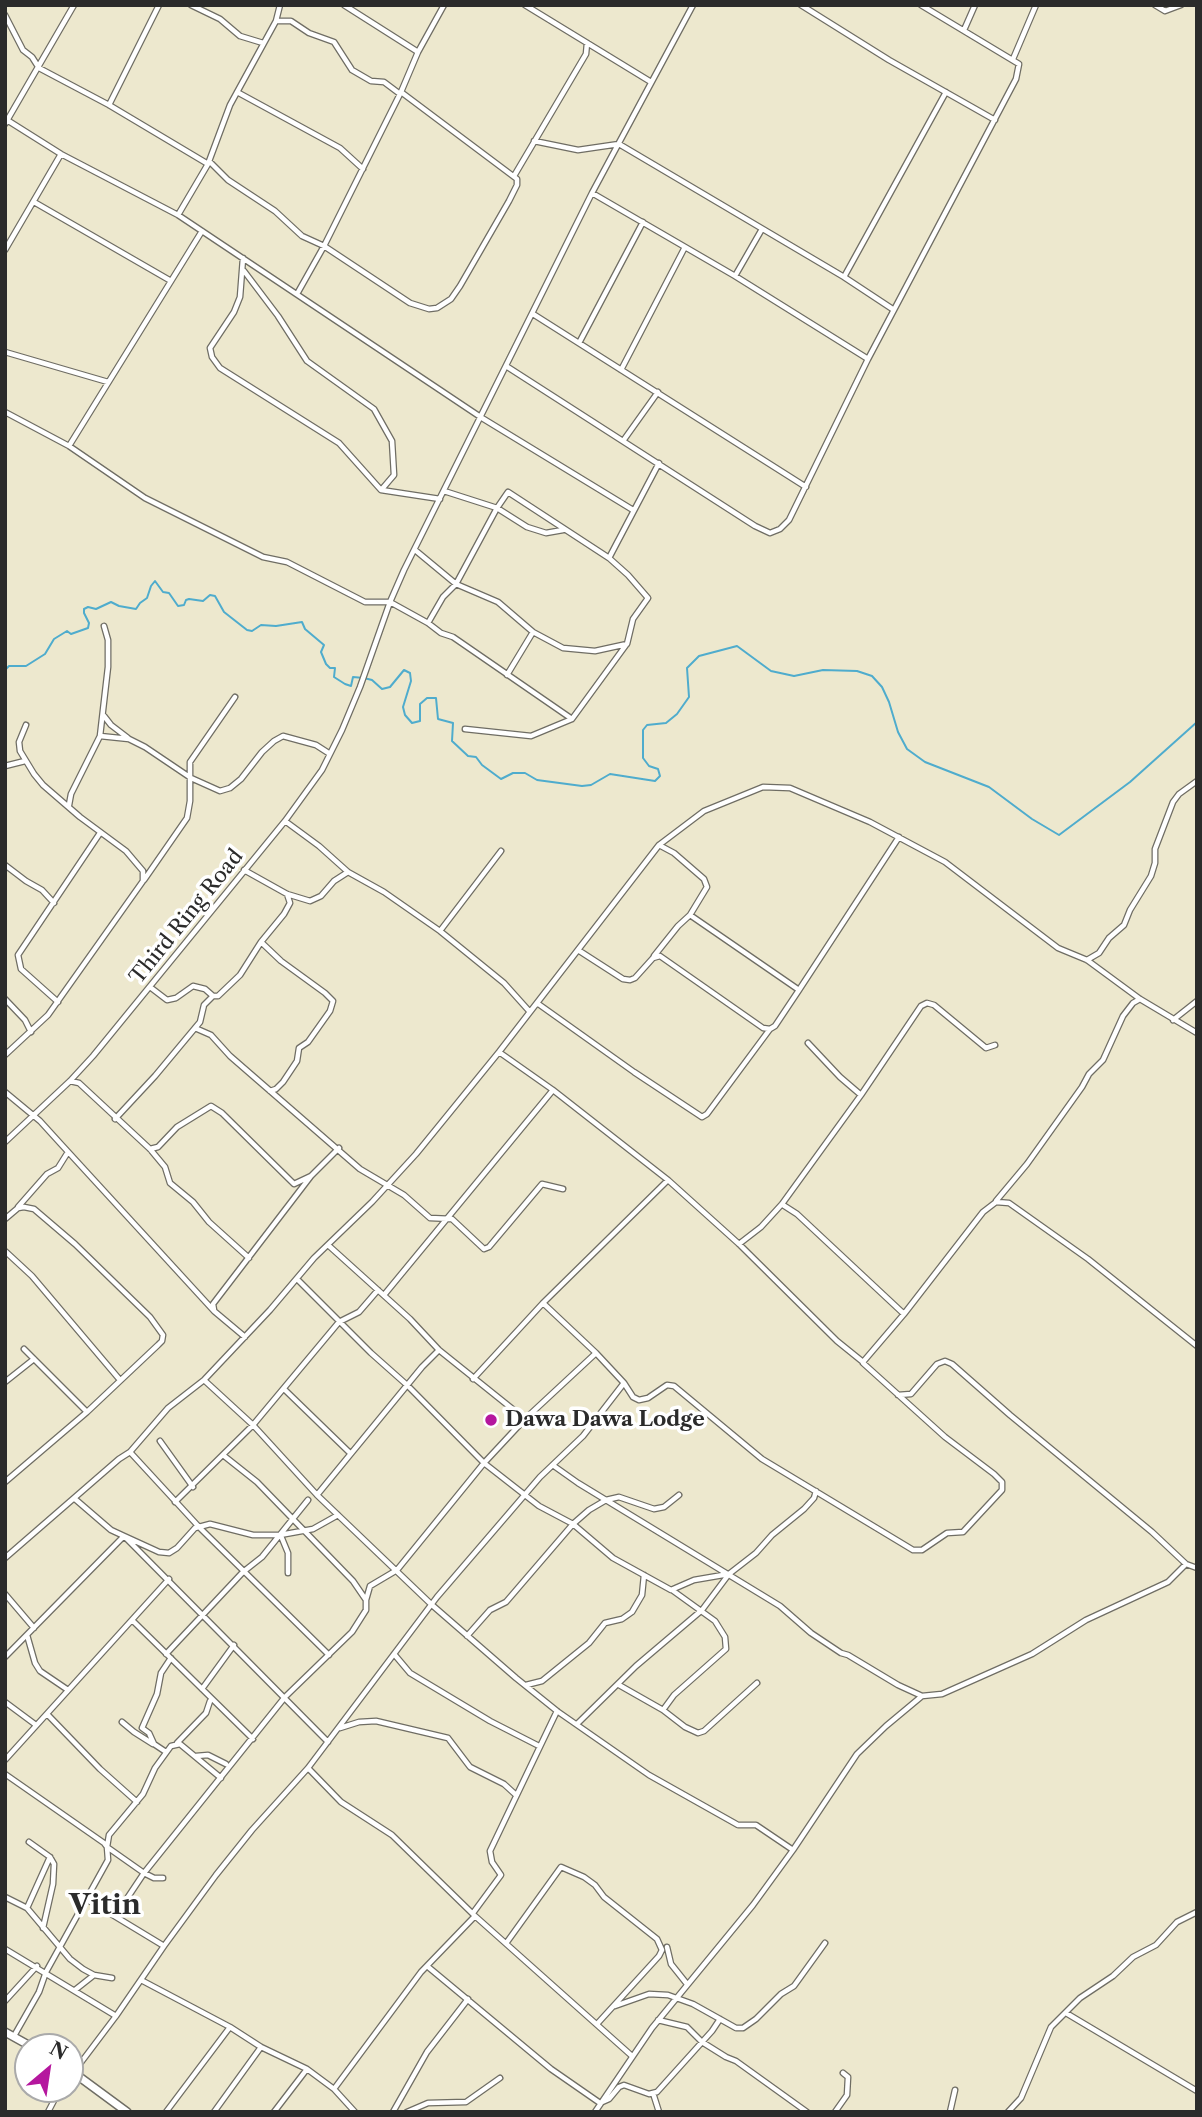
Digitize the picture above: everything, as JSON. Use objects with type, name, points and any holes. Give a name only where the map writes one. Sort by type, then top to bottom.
[{"type":"highway","points":[[5,2032],[14,2036]]},
{"type":"highway","points":[[84,2082],[127,2112]]},
{"type":"street","points":[[74,5],[6,122],[178,215],[482,418],[633,510]]},
{"type":"street","points":[[109,105],[159,5]]},
{"type":"street","points":[[191,5],[220,19],[240,36],[263,43]]},
{"type":"street","points":[[344,5],[418,52]]},
{"type":"street","points":[[297,294],[324,246],[401,93],[418,52],[444,5]]},
{"type":"street","points":[[524,5],[533,8],[651,82]]},
{"type":"street","name":"Third Ring Road","points":[[5,1142],[70,1081],[285,821],[322,770],[360,687],[390,602],[439,499],[482,418],[592,193],[693,5]]},
{"type":"street","points":[[801,5],[889,60],[995,120]]},
{"type":"street","points":[[506,366],[755,526],[770,533],[780,529],[789,520],[868,359],[1016,79],[1019,64],[921,5]]},
{"type":"street","points":[[964,31],[975,5]]},
{"type":"street","points":[[1013,60],[1036,5]]},
{"type":"street","points":[[1155,5],[1165,11],[1181,5]]},
{"type":"street","points":[[178,215],[208,163],[237,92],[276,21],[278,6]]},
{"type":"street","points":[[5,15],[23,50],[39,68],[208,163],[228,180],[275,211],[302,236],[324,246],[410,303],[429,309],[437,308],[451,299],[490,235],[517,185],[517,179],[401,93],[383,82],[371,82],[352,70],[334,42],[309,33],[291,21],[276,21]]},
{"type":"street","points":[[514,176],[586,54],[587,43]]},
{"type":"street","points":[[237,92],[340,148],[363,169]]},
{"type":"street","points":[[844,278],[946,92]]},
{"type":"street","points":[[534,141],[578,150],[619,144],[894,310]]},
{"type":"street","points":[[5,250],[61,154]]},
{"type":"street","points":[[592,193],[735,276],[868,359]]},
{"type":"street","points":[[34,202],[171,281]]},
{"type":"street","points":[[579,343],[643,222]]},
{"type":"street","points":[[735,276],[762,229]]},
{"type":"street","points":[[69,446],[202,231]]},
{"type":"street","points":[[621,370],[685,247]]},
{"type":"street","points":[[243,257],[240,298],[234,312],[213,342],[210,353],[220,368],[339,443],[382,490],[439,499]]},
{"type":"street","points":[[244,271],[307,361],[374,409],[393,441],[394,475],[382,490]]},
{"type":"street","points":[[533,314],[806,487]]},
{"type":"street","points":[[5,352],[109,382]]},
{"type":"street","points":[[623,441],[658,392]]},
{"type":"street","points":[[5,412],[69,446],[145,498],[263,557],[287,562],[365,602],[390,602],[428,623],[572,719]]},
{"type":"street","points":[[609,558],[659,463]]},
{"type":"street","points":[[443,491],[497,508],[527,527],[546,533],[563,530]]},
{"type":"street","points":[[428,623],[443,597],[456,584],[508,492],[609,558],[648,598],[633,619],[626,644],[572,719],[531,736],[465,729]]},
{"type":"street","points":[[415,550],[456,584],[498,602],[533,632],[563,648],[595,651],[626,644]]},
{"type":"street","points":[[69,805],[71,794],[100,736],[108,653],[104,626]]},
{"type":"street","points":[[507,675],[533,632]]},
{"type":"street","points":[[5,1055],[31,1032],[58,1002],[187,817],[190,762],[235,697]]},
{"type":"street","points":[[104,708],[105,718],[129,739],[191,778],[220,791],[230,788],[241,779],[262,751],[284,736],[316,745],[330,754]]},
{"type":"street","points":[[26,725],[19,742],[20,751],[43,785],[126,851],[143,871],[149,874]]},
{"type":"street","points":[[100,736],[129,739]]},
{"type":"street","points":[[5,766],[25,761]]},
{"type":"street","points":[[1087,960],[1099,953],[1109,938],[1124,925],[1151,876],[1155,849],[1173,802],[1197,781]]},
{"type":"street","points":[[5,1558],[130,1452],[168,1408],[204,1380],[327,1245],[387,1186],[499,1052],[659,845],[704,811],[762,787],[790,788],[899,837],[945,862],[1058,948],[1087,960],[1140,999],[1197,1033]]},
{"type":"street","points":[[285,821],[348,872],[384,892],[440,931],[504,984],[530,1012]]},
{"type":"street","points":[[58,1002],[21,969],[18,955],[100,833]]},
{"type":"street","points":[[537,1003],[702,1117],[775,1026],[899,837]]},
{"type":"street","points":[[578,950],[623,979],[635,978],[690,915],[707,887],[704,878],[674,853],[659,845]]},
{"type":"street","points":[[440,931],[500,850]]},
{"type":"street","points":[[5,865],[42,890],[54,903]]},
{"type":"street","points":[[244,870],[287,894],[310,901],[321,896],[334,881],[348,872]]},
{"type":"street","points":[[143,871],[143,881]]},
{"type":"street","points":[[116,1119],[200,1022],[204,1005],[240,975],[288,907],[290,903],[287,894]]},
{"type":"street","points":[[690,915],[799,990]]},
{"type":"street","points":[[261,942],[333,1001],[330,1011],[308,1042],[299,1048],[297,1061],[283,1082],[270,1091]]},
{"type":"street","points":[[653,958],[660,956],[763,1028],[770,1030]]},
{"type":"street","points":[[150,987],[167,1000],[176,998],[193,986],[205,989],[213,996]]},
{"type":"street","points":[[5,999],[25,1020],[31,1032]]},
{"type":"street","points":[[863,1362],[984,1212],[996,1202],[1027,1164],[1083,1087],[1089,1073],[1103,1060],[1123,1016],[1133,1003],[1140,999]]},
{"type":"street","points":[[1173,1020],[1197,1001]]},
{"type":"street","points":[[739,1244],[761,1227],[782,1204],[861,1095],[916,1012],[927,1003],[934,1005],[986,1048],[995,1045]]},
{"type":"street","points":[[195,1028],[211,1035],[270,1091],[339,1148],[360,1169],[404,1195],[430,1218],[452,1219],[484,1249],[489,1247],[542,1184],[563,1189]]},
{"type":"street","points":[[808,1043],[861,1095]]},
{"type":"street","points":[[499,1052],[553,1090],[668,1180],[739,1244],[837,1341],[945,1437],[994,1474],[1002,1482],[1002,1490],[962,1532],[947,1533],[918,1551],[762,1459],[674,1386],[667,1385],[648,1398],[634,1398],[596,1353],[543,1303]]},
{"type":"street","points":[[70,1081],[79,1083],[150,1149],[165,1167],[170,1183],[249,1258]]},
{"type":"street","points":[[384,1295],[553,1090]]},
{"type":"street","points":[[5,1091],[40,1121],[214,1311],[245,1337]]},
{"type":"street","points":[[150,1149],[158,1147],[177,1127],[211,1106],[222,1113],[294,1184],[311,1176]]},
{"type":"street","points":[[214,1311],[213,1304],[311,1176],[339,1148]]},
{"type":"street","points":[[5,1219],[47,1174],[58,1167],[68,1152]]},
{"type":"street","points":[[473,1379],[543,1303],[668,1180]]},
{"type":"street","points":[[996,1202],[1009,1203],[1088,1259],[1141,1304],[1197,1346]]},
{"type":"street","points":[[782,1204],[797,1214],[904,1314]]},
{"type":"street","points":[[5,1482],[86,1412],[162,1340],[163,1335],[150,1317],[59,1230],[34,1209],[24,1206],[18,1208]]},
{"type":"street","points":[[327,1245],[384,1295],[439,1350],[525,1419]]},
{"type":"street","points":[[5,1251],[32,1276],[120,1380]]},
{"type":"street","points":[[297,1279],[484,1463],[539,1506],[573,1524],[614,1558],[671,1590],[715,1621],[725,1637],[726,1650],[674,1695],[663,1710]]},
{"type":"street","points":[[175,1502],[253,1425],[339,1322],[359,1312],[378,1290]]},
{"type":"street","points":[[24,1349],[86,1412]]},
{"type":"street","points":[[317,1495],[439,1350]]},
{"type":"street","points":[[358,1588],[370,1586],[397,1570],[484,1463],[525,1419],[596,1353]]},
{"type":"street","points":[[5,1382],[34,1359]]},
{"type":"street","points":[[897,1395],[911,1394],[937,1364],[952,1364],[1152,1532],[1186,1564],[1197,1568]]},
{"type":"street","points":[[204,1380],[253,1425],[317,1495],[432,1605],[557,1711],[649,1775],[738,1825],[756,1825],[793,1850]]},
{"type":"street","points":[[84,2057],[251,1830],[308,1768],[432,1605],[540,1477],[583,1436],[624,1383]]},
{"type":"street","points":[[285,1389],[350,1454]]},
{"type":"street","points":[[160,1441],[193,1487]]},
{"type":"street","points":[[130,1452],[243,1572],[329,1655]]},
{"type":"street","points":[[223,1455],[257,1482],[358,1588],[366,1600]]},
{"type":"street","points":[[554,1466],[780,1606],[811,1633],[841,1653],[922,1696],[942,1694],[1032,1654],[1086,1620],[1168,1582],[1186,1564]]},
{"type":"street","points":[[577,1724],[636,1666],[702,1610],[729,1574],[809,1504],[816,1491]]},
{"type":"street","points":[[467,1636],[490,1610],[506,1602],[573,1524],[589,1510],[606,1500],[619,1497],[654,1509],[664,1507],[679,1495]]},
{"type":"street","points":[[75,1499],[111,1530],[159,1552],[169,1553],[195,1528],[210,1524],[253,1535],[280,1535],[313,1529],[338,1515]]},
{"type":"street","points":[[166,1654],[243,1572],[262,1557],[308,1500]]},
{"type":"street","points":[[280,1535],[288,1553],[288,1573]]},
{"type":"street","points":[[124,1536],[328,1742]]},
{"type":"street","points":[[5,1657],[124,1536]]},
{"type":"street","points":[[671,1590],[694,1580],[729,1574]]},
{"type":"street","points":[[525,1685],[542,1681],[589,1643],[605,1623],[622,1619],[632,1612],[642,1595],[644,1575]]},
{"type":"street","points":[[5,1760],[169,1579]]},
{"type":"street","points":[[116,1916],[144,1873],[285,1697],[352,1632],[366,1610],[370,1586]]},
{"type":"street","points":[[5,1594],[34,1628]]},
{"type":"street","points":[[132,1620],[253,1739]]},
{"type":"street","points":[[27,1635],[40,1671],[68,1690]]},
{"type":"street","points":[[202,1689],[234,1645]]},
{"type":"street","points":[[394,1654],[410,1673],[490,1721],[539,1746]]},
{"type":"street","points":[[154,1744],[149,1733],[142,1728],[157,1694],[161,1673],[171,1658]]},
{"type":"street","points":[[619,1685],[698,1733],[704,1731],[757,1683]]},
{"type":"street","points":[[595,2112],[658,2020],[793,1850],[858,1754],[922,1696]]},
{"type":"street","points":[[5,1702],[36,1725]]},
{"type":"street","points":[[16,2033],[108,1860],[109,1835],[137,1802],[166,1752],[206,1713],[211,1702]]},
{"type":"street","points":[[334,2090],[427,1966],[474,1914],[500,1875],[501,1872],[492,1862],[490,1851],[557,1711]]},
{"type":"street","points":[[47,1714],[100,1769],[137,1802]]},
{"type":"street","points":[[338,1729],[359,1721],[376,1721],[448,1738],[470,1767],[504,1784],[516,1795]]},
{"type":"street","points":[[122,1722],[166,1752]]},
{"type":"street","points":[[176,1743],[221,1778]]},
{"type":"street","points":[[195,1756],[208,1755],[226,1764]]},
{"type":"street","points":[[308,1768],[341,1801],[392,1835],[474,1914],[632,2056]]},
{"type":"street","points":[[5,1774],[144,1873],[154,1878],[163,1878]]},
{"type":"street","points":[[29,1842],[50,1857],[54,1864],[53,1884],[43,1928]]},
{"type":"street","points":[[27,1908],[50,1857]]},
{"type":"street","points":[[507,1942],[561,1867],[595,1885],[604,1897],[657,1939],[662,1950],[652,1966],[597,2024]]},
{"type":"street","points":[[5,1897],[27,1908],[83,1969],[94,1975],[113,1978]]},
{"type":"street","points":[[88,1900],[164,1946]]},
{"type":"street","points":[[1007,2112],[1021,2098],[1051,2027],[1080,1998],[1113,1976],[1133,1958],[1156,1945],[1177,1922],[1197,1912]]},
{"type":"street","points":[[614,2006],[649,1994],[676,1998],[693,2004],[736,2028],[746,2027],[781,1994],[794,1986],[825,1943]]},
{"type":"street","points":[[667,1947],[671,1964],[687,1984]]},
{"type":"street","points":[[5,1949],[116,2016]]},
{"type":"street","points":[[5,2001],[37,1966]]},
{"type":"street","points":[[427,1966],[551,2069],[600,2103]]},
{"type":"street","points":[[75,1990],[94,1975]]},
{"type":"street","points":[[141,1980],[230,2027],[261,2047],[307,2069],[334,2090],[355,2112]]},
{"type":"street","points":[[393,2112],[427,2052],[468,1999]]},
{"type":"street","points":[[1066,2013],[1197,2091]]},
{"type":"street","points":[[600,2103],[609,2099],[624,2085],[653,2093],[673,2076],[720,2019]]},
{"type":"street","points":[[658,2020],[687,2027],[702,2042],[736,2061],[774,2091],[807,2112]]},
{"type":"street","points":[[166,2112],[230,2027]]},
{"type":"street","points":[[214,2112],[261,2047]]},
{"type":"street","points":[[274,2112],[307,2069]]},
{"type":"street","points":[[835,2112],[846,2095],[848,2077],[843,2073]]},
{"type":"street","points":[[407,2112],[428,2104],[466,2102],[500,2078]]},
{"type":"street","points":[[950,2112],[955,2090]]},
{"type":"street","points":[[653,2093],[659,2112]]},
{"type":"waterway","points":[[5,670],[9,666],[26,666],[45,654],[54,639],[67,631],[71,634],[88,628],[89,623],[84,613],[84,609],[88,607],[96,609],[111,602],[136,609],[147,598],[155,581],[163,592],[169,593],[178,606],[184,605],[189,599],[203,601],[210,595],[215,596],[224,612],[247,630],[252,631],[261,625],[302,622],[305,629],[324,645],[321,652],[326,664],[335,668],[334,677],[345,684],[351,686],[353,677],[364,678],[372,680],[382,689],[390,687],[404,670],[410,673],[411,681],[403,707],[405,715],[412,723],[420,721],[420,704],[427,698],[436,698],[438,719],[453,723],[452,741],[501,779],[513,773],[525,773],[537,780],[582,786],[591,785],[610,774],[655,781],[660,776],[658,769],[649,766],[643,758],[643,730],[647,725],[666,723],[677,714],[689,697],[687,668],[699,656],[737,646],[771,671],[794,676],[823,670],[857,671],[872,676],[882,687],[907,749],[925,762],[989,787],[1059,835],[1130,782],[1197,722]]},
{"type":"place","name":"Dawa Dawa Lodge","points":[[491,1420]]},
{"type":"district","name":"Vitin","points":[[105,1906]]}]
